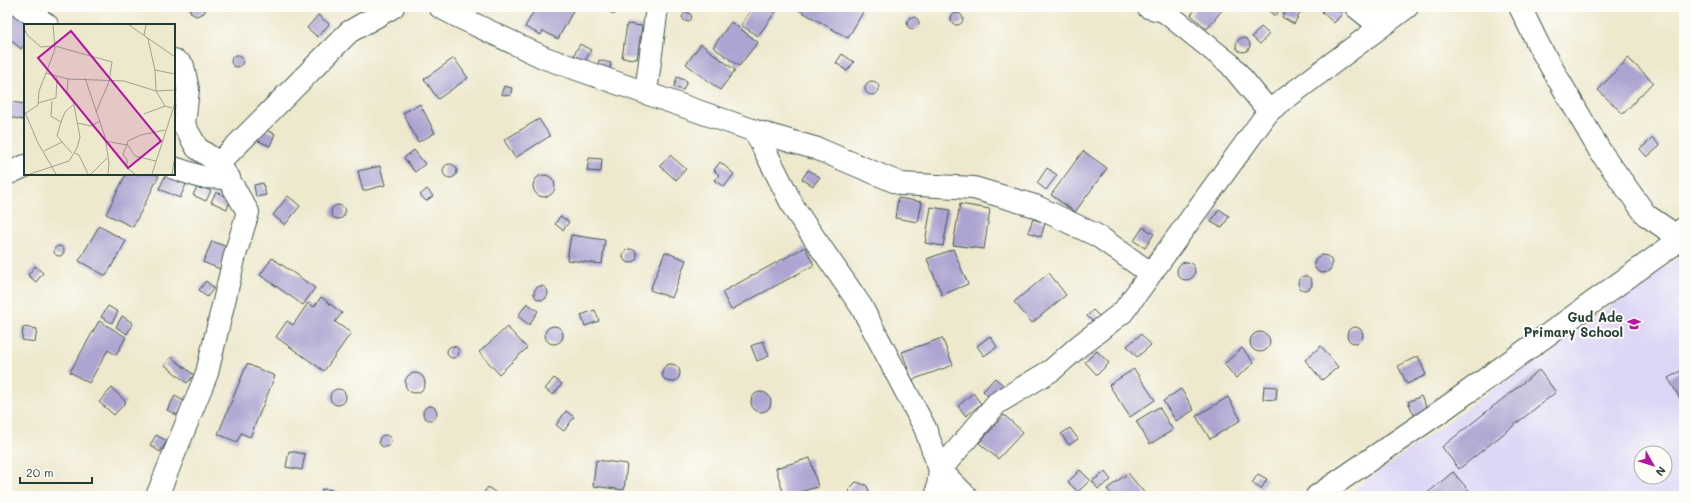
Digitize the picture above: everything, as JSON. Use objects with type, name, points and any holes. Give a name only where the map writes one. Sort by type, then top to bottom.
[{"type":"street","points":[[22,7],[45,24]]},
{"type":"street","points":[[175,168],[201,177],[224,171],[349,32],[393,7]]},
{"type":"street","points":[[440,7],[545,58],[755,131],[818,149],[901,184],[974,188],[1035,206],[1098,236],[1150,273]]},
{"type":"street","points":[[646,92],[657,7]]},
{"type":"street","points":[[1148,7],[1164,11],[1230,64],[1269,110]]},
{"type":"street","points":[[1356,7],[1380,26]]},
{"type":"street","points":[[936,496],[940,470],[997,403],[1052,370],[1079,346],[1123,312],[1269,110],[1406,7]]},
{"type":"street","points":[[1317,496],[1444,409],[1683,236],[1646,215],[1600,151],[1539,46],[1520,7]]},
{"type":"street","points":[[157,496],[208,373],[232,269],[248,212],[224,171],[197,148],[184,125],[188,89],[183,66],[175,61]]},
{"type":"street","points":[[755,131],[795,210],[861,306],[925,428],[940,470],[966,496]]},
{"type":"street","points":[[7,174],[24,166]]},
{"type":"shaded area","name":"Gud Ade Primary School","points":[[1684,253],[1684,496],[1345,496]]},
{"type":"building","points":[[7,7],[13,7],[34,24],[24,24],[24,45],[21,49],[7,37]]},
{"type":"building","points":[[189,7],[206,8],[204,13],[196,16],[191,13]]},
{"type":"building","points":[[536,7],[566,7],[573,11],[558,39],[543,31],[541,35],[525,27]]},
{"type":"building","points":[[602,7],[620,7],[614,15]]},
{"type":"building","points":[[753,7],[779,7],[758,36],[741,25]]},
{"type":"building","points":[[798,7],[855,7],[863,12],[848,38],[797,9]]},
{"type":"building","points":[[1197,7],[1218,7],[1222,10],[1207,29],[1191,15]]},
{"type":"building","points":[[1264,7],[1282,7],[1275,16]]},
{"type":"building","points":[[1288,7],[1294,7],[1301,11],[1294,24],[1282,17]]},
{"type":"building","points":[[1326,7],[1334,7],[1342,14],[1334,23],[1322,12]]},
{"type":"building","points":[[687,12],[692,17],[687,22],[682,17]]},
{"type":"building","points":[[959,13],[962,14],[962,24],[955,25],[952,24],[951,17],[952,14]]},
{"type":"building","points":[[318,15],[329,24],[318,37],[307,28]]},
{"type":"building","points":[[911,17],[915,17],[919,23],[915,29],[911,29],[907,25],[907,21]]},
{"type":"building","points":[[731,22],[758,42],[739,66],[713,47]]},
{"type":"building","points":[[627,24],[642,26],[637,59],[622,58]]},
{"type":"building","points":[[1261,27],[1269,34],[1260,44],[1252,37]]},
{"type":"building","points":[[1243,38],[1248,40],[1250,45],[1248,50],[1243,52],[1238,50],[1236,45],[1238,40]]},
{"type":"building","points":[[580,44],[591,50],[585,61],[574,55]]},
{"type":"building","points":[[701,44],[735,70],[720,90],[686,64]]},
{"type":"building","points":[[842,54],[854,62],[847,71],[836,63]]},
{"type":"building","points":[[235,55],[239,55],[243,61],[239,67],[235,67],[231,63],[231,59]]},
{"type":"building","points":[[454,58],[468,78],[438,99],[424,79]]},
{"type":"building","points":[[1628,58],[1653,82],[1623,114],[1598,90]]},
{"type":"building","points":[[599,60],[611,63],[609,73],[597,71]]},
{"type":"building","points":[[677,77],[687,81],[683,90],[674,87]]},
{"type":"building","points":[[869,81],[875,81],[879,85],[879,91],[875,95],[869,95],[865,91],[865,85]]},
{"type":"building","points":[[504,86],[512,88],[510,96],[501,94]]},
{"type":"building","points":[[1684,96],[1684,108],[1680,103]]},
{"type":"building","points":[[11,102],[24,104],[23,120],[9,117]]},
{"type":"building","points":[[420,104],[435,133],[418,142],[403,113]]},
{"type":"building","points":[[539,119],[550,136],[515,158],[504,140]]},
{"type":"building","points":[[261,128],[275,134],[270,146],[256,140]]},
{"type":"building","points":[[1653,138],[1660,146],[1647,157],[1640,149]]},
{"type":"building","points":[[414,150],[425,164],[415,172],[404,158]]},
{"type":"building","points":[[1083,151],[1107,168],[1075,212],[1051,195]]},
{"type":"building","points":[[670,155],[686,169],[676,180],[660,166]]},
{"type":"building","points":[[589,158],[602,159],[601,172],[587,171]]},
{"type":"building","points":[[720,162],[734,174],[724,187],[714,180],[719,175],[714,170]]},
{"type":"building","points":[[450,164],[455,166],[457,171],[455,176],[450,178],[445,176],[443,171],[445,166]]},
{"type":"building","points":[[380,166],[385,185],[363,191],[358,171]]},
{"type":"building","points":[[1047,168],[1057,175],[1046,190],[1037,183]]},
{"type":"building","points":[[808,170],[820,177],[813,186],[802,179]]},
{"type":"building","points":[[126,175],[159,176],[133,227],[106,214]]},
{"type":"building","points":[[166,175],[187,182],[180,198],[159,189]]},
{"type":"building","points":[[544,175],[552,178],[555,186],[552,194],[544,197],[536,194],[533,186],[536,178]]},
{"type":"building","points":[[263,183],[266,195],[256,197],[254,185]]},
{"type":"building","points":[[198,185],[211,191],[206,201],[193,195]]},
{"type":"building","points":[[427,189],[433,196],[426,201],[420,195]]},
{"type":"building","points":[[216,192],[231,199],[227,209],[211,202]]},
{"type":"building","points":[[288,196],[300,206],[285,225],[273,215]]},
{"type":"building","points":[[898,198],[922,202],[918,222],[895,218]]},
{"type":"building","points":[[960,204],[990,209],[984,249],[953,245]]},
{"type":"building","points":[[338,205],[343,207],[345,212],[343,217],[338,219],[333,217],[331,212],[333,207]]},
{"type":"building","points":[[931,207],[950,210],[943,246],[925,243]]},
{"type":"building","points":[[1219,209],[1229,216],[1222,228],[1211,222]]},
{"type":"building","points":[[560,216],[569,222],[563,230],[555,224]]},
{"type":"building","points":[[1033,219],[1045,223],[1041,237],[1028,232]]},
{"type":"building","points":[[99,226],[126,241],[106,276],[79,261]]},
{"type":"building","points":[[1143,227],[1154,234],[1145,248],[1134,241]]},
{"type":"building","points":[[571,235],[605,240],[602,264],[567,260]]},
{"type":"building","points":[[212,241],[229,248],[220,269],[203,262]]},
{"type":"building","points":[[57,246],[61,246],[63,247],[63,255],[57,256],[54,253],[54,249]]},
{"type":"building","points":[[805,247],[814,265],[731,310],[722,292]]},
{"type":"building","points":[[630,249],[635,251],[637,256],[635,261],[630,263],[625,261],[623,256],[625,251]]},
{"type":"building","points":[[953,249],[968,284],[942,295],[927,259]]},
{"type":"building","points":[[665,252],[686,260],[672,298],[650,290]]},
{"type":"building","points":[[1323,255],[1329,258],[1332,264],[1329,270],[1323,273],[1317,270],[1314,264],[1317,258]]},
{"type":"building","points":[[272,258],[315,288],[303,305],[260,275]]},
{"type":"building","points":[[1182,262],[1190,262],[1195,267],[1193,278],[1190,280],[1182,280],[1177,275],[1177,267]]},
{"type":"building","points":[[35,266],[43,273],[36,282],[28,275]]},
{"type":"building","points":[[1049,273],[1066,295],[1032,323],[1014,302]]},
{"type":"building","points":[[1302,276],[1308,276],[1312,280],[1312,286],[1308,290],[1302,290],[1298,286],[1298,280]]},
{"type":"building","points":[[206,281],[214,288],[207,297],[199,290]]},
{"type":"building","points":[[541,286],[546,288],[548,293],[546,298],[541,300],[536,298],[534,293],[536,288]]},
{"type":"building","points":[[321,297],[342,313],[335,322],[351,333],[324,371],[276,337],[287,321],[293,325],[308,303],[314,307]]},
{"type":"building","points":[[527,303],[538,311],[529,325],[518,316]]},
{"type":"building","points":[[108,306],[118,312],[112,323],[101,317]]},
{"type":"building","points":[[595,310],[599,321],[585,326],[581,315]]},
{"type":"building","points":[[1093,310],[1100,317],[1094,323],[1087,316]]},
{"type":"building","points":[[122,316],[133,323],[127,334],[116,327]]},
{"type":"building","points":[[99,321],[126,337],[116,355],[108,350],[89,383],[70,372]]},
{"type":"building","points":[[554,326],[560,329],[563,335],[560,341],[554,344],[548,341],[545,335],[548,329]]},
{"type":"building","points":[[23,327],[37,329],[35,342],[22,340]]},
{"type":"building","points":[[507,327],[527,348],[499,374],[479,352]]},
{"type":"building","points":[[1352,327],[1358,327],[1363,332],[1361,341],[1358,343],[1352,343],[1347,338],[1347,332]]},
{"type":"building","points":[[1260,332],[1267,335],[1270,342],[1267,349],[1260,352],[1253,349],[1250,342],[1253,335]]},
{"type":"building","points":[[1141,334],[1151,345],[1137,357],[1127,346]]},
{"type":"building","points":[[990,336],[997,347],[984,356],[977,346]]},
{"type":"building","points":[[942,338],[953,365],[912,380],[902,352]]},
{"type":"building","points":[[763,341],[769,356],[757,361],[751,346]]},
{"type":"building","points":[[455,346],[458,347],[458,357],[451,358],[448,357],[447,350],[448,347]]},
{"type":"building","points":[[1321,346],[1338,367],[1322,380],[1305,360]]},
{"type":"building","points":[[1242,348],[1254,363],[1236,378],[1224,364]]},
{"type":"building","points":[[1097,351],[1109,363],[1097,375],[1085,362]]},
{"type":"building","points":[[1418,356],[1426,375],[1407,384],[1398,366]]},
{"type":"building","points":[[171,357],[194,375],[187,383],[165,365]]},
{"type":"building","points":[[247,364],[275,376],[250,437],[241,433],[237,442],[218,434]]},
{"type":"building","points":[[667,364],[675,364],[680,369],[678,380],[675,382],[667,382],[662,377],[662,369]]},
{"type":"building","points":[[1134,369],[1155,400],[1130,417],[1109,385]]},
{"type":"building","points":[[1684,369],[1684,405],[1668,378]]},
{"type":"building","points":[[1539,370],[1556,392],[1459,469],[1442,447]]},
{"type":"building","points":[[415,373],[422,376],[425,383],[422,390],[415,393],[408,390],[405,383],[408,376]]},
{"type":"building","points":[[554,378],[562,384],[553,395],[545,389]]},
{"type":"building","points":[[995,378],[1003,385],[990,398],[983,391]]},
{"type":"building","points":[[1264,386],[1277,387],[1276,400],[1263,399]]},
{"type":"building","points":[[112,388],[126,402],[114,415],[99,402]]},
{"type":"building","points":[[335,389],[341,389],[346,394],[344,403],[341,405],[335,405],[330,400],[330,394]]},
{"type":"building","points":[[1181,389],[1194,410],[1176,421],[1163,401]]},
{"type":"building","points":[[761,392],[768,395],[771,402],[768,409],[761,412],[754,409],[751,402],[754,395]]},
{"type":"building","points":[[973,393],[981,404],[966,416],[958,406]]},
{"type":"building","points":[[175,396],[184,401],[177,415],[167,410]]},
{"type":"building","points":[[1421,396],[1428,410],[1415,417],[1408,402]]},
{"type":"building","points":[[1228,397],[1241,420],[1210,439],[1196,416]]},
{"type":"building","points":[[427,406],[433,406],[437,410],[437,416],[433,420],[427,420],[423,416],[423,410]]},
{"type":"building","points":[[1159,407],[1173,430],[1150,444],[1136,421]]},
{"type":"building","points":[[566,411],[574,417],[564,431],[556,425]]},
{"type":"building","points":[[1004,415],[1023,432],[998,459],[979,443]]},
{"type":"building","points":[[1070,428],[1078,439],[1069,445],[1061,434]]},
{"type":"building","points":[[156,435],[167,441],[160,452],[150,445]]},
{"type":"building","points":[[387,435],[390,436],[390,446],[383,447],[380,446],[379,439],[380,436]]},
{"type":"building","points":[[289,451],[305,454],[302,470],[286,467]]},
{"type":"building","points":[[810,458],[818,487],[784,496],[776,468]]},
{"type":"building","points":[[596,460],[627,464],[624,490],[593,486]]},
{"type":"building","points":[[1080,470],[1090,480],[1078,492],[1068,482]]},
{"type":"building","points":[[1105,472],[1111,480],[1098,489],[1092,481]]},
{"type":"building","points":[[1453,472],[1472,494],[1470,496],[1424,496]]},
{"type":"building","points":[[1128,473],[1146,495],[1113,496],[1107,489]]},
{"type":"building","points":[[1258,474],[1267,479],[1261,489],[1252,483]]},
{"type":"building","points":[[856,482],[866,485],[869,490],[868,496],[850,496],[849,489]]},
{"type":"building","points":[[488,487],[500,496],[481,496]]},
{"type":"building","points":[[322,489],[336,490],[335,496],[321,496]]},
{"type":"place","name":"Gud Ade Primary School","points":[[1634,324]]}]
